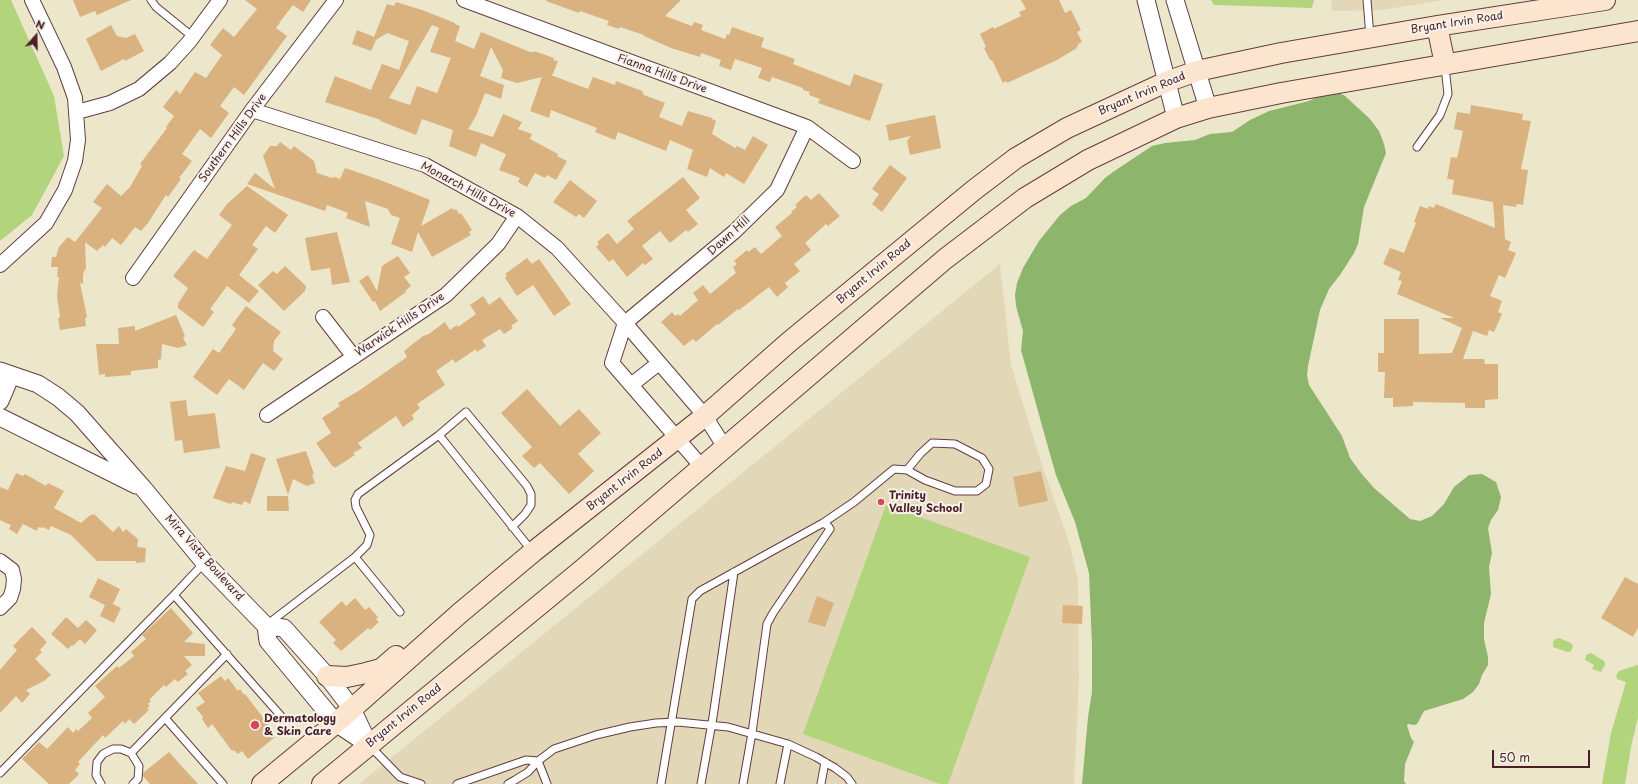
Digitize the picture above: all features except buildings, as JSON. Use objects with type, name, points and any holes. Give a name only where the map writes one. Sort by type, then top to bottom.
[{"type":"main road","name":"Bryant Irvin Road","points":[[262,784],[336,723],[460,613],[533,552],[705,416],[820,317],[974,190],[1016,158],[1067,128],[1166,82],[1197,71],[1281,53],[1370,37],[1605,0]]},
{"type":"main road","points":[[1437,26],[1445,64]]},
{"type":"main road","name":"Bryant Irvin Road","points":[[322,784],[583,569],[702,467],[724,446],[814,373],[945,259],[1025,198],[1088,160],[1176,118],[1208,108],[1281,93],[1638,31]]},
{"type":"main road","points":[[327,676],[347,677],[381,669],[434,623],[460,613]]},
{"type":"street","points":[[0,266],[46,222],[65,190],[75,161],[78,140],[75,98],[64,66],[32,0]]},
{"type":"street","points":[[77,112],[110,103],[139,89],[170,63],[193,37],[220,0]]},
{"type":"street","name":"Southern Hills Drive","points":[[133,278],[252,110],[336,0]]},
{"type":"street","name":"Fianna Hills Drive","points":[[464,0],[807,127],[853,161]]},
{"type":"street","points":[[1146,0],[1176,118]]},
{"type":"street","points":[[1175,0],[1208,108]]},
{"type":"street","name":"Monarch Hills Drive","points":[[252,110],[424,165],[517,216],[557,248],[705,416],[724,446]]},
{"type":"street","name":"Dawn Hill","points":[[625,324],[734,232],[777,190],[807,127]]},
{"type":"street","name":"Warwick Hills Drive","points":[[267,415],[446,295],[498,244],[517,216]]},
{"type":"street","points":[[323,317],[354,357]]},
{"type":"street","points":[[625,324],[612,363],[702,467]]},
{"type":"street","points":[[631,386],[659,363]]},
{"type":"street","points":[[0,401],[5,373]]},
{"type":"street","name":"Mira Vista Boulevard","points":[[5,373],[38,384],[68,405],[77,414],[143,488],[204,562],[266,626],[268,641],[336,723],[369,745]]},
{"type":"street","name":"Mira Vista Boulevard","points":[[0,417],[143,488]]},
{"type":"street","points":[[0,561],[12,570],[14,579],[13,588],[5,603]]},
{"type":"street","points":[[266,626],[284,628],[327,676],[352,709],[369,745]]},
{"type":"lane","points":[[151,0],[156,7],[193,37]]},
{"type":"lane","points":[[1368,0],[1370,37]]},
{"type":"lane","points":[[1417,147],[1440,115],[1448,94],[1445,64]]},
{"type":"lane","points":[[266,626],[367,546],[370,535],[356,507],[355,500],[358,494],[439,435],[466,412],[527,486],[531,494],[531,505],[525,514],[512,526]]},
{"type":"lane","points":[[439,435],[533,552]]},
{"type":"lane","points":[[661,784],[670,723],[692,599],[700,591],[823,523],[854,502],[894,469],[907,470],[925,480],[955,491],[977,491],[986,484],[989,469],[982,458],[955,444],[932,443],[920,454],[907,470]]},
{"type":"lane","points":[[743,784],[752,733],[767,624],[830,529],[823,523]]},
{"type":"lane","points":[[355,557],[400,612]]},
{"type":"lane","points":[[0,773],[174,595],[204,562]]},
{"type":"lane","points":[[701,784],[712,725],[734,572]]},
{"type":"lane","points":[[174,595],[282,716]]},
{"type":"lane","points":[[131,753],[227,654]]},
{"type":"lane","points":[[165,718],[223,784]]},
{"type":"lane","points":[[508,784],[528,772],[538,761],[554,749],[596,735],[630,727],[670,723],[712,725],[752,733],[788,744],[825,762],[847,777],[852,784]]},
{"type":"lane","points":[[780,784],[788,744]]},
{"type":"lane","points":[[369,745],[400,777],[421,784]]},
{"type":"lane","points":[[100,784],[96,775],[97,762],[103,754],[113,749],[121,748],[131,753],[139,766],[138,779],[134,784]]},
{"type":"lane","points":[[457,784],[526,760],[538,761]]},
{"type":"lane","points":[[538,761],[547,784]]},
{"type":"lane","points":[[821,784],[825,762]]},
{"type":"shaded area","points":[[1331,0],[1443,0],[1382,10],[1332,11]]},
{"type":"shaded area","name":"Trinity Valley School","points":[[1000,264],[1011,365],[1040,459],[1070,545],[1078,580],[1079,680],[1074,784],[359,784]]},
{"type":"green space","points":[[0,0],[11,0],[54,96],[64,156],[32,215],[0,241]]},
{"type":"green space","points":[[1211,0],[1314,0],[1312,8],[1214,5]]},
{"type":"green space","points":[[1336,91],[1345,96],[1370,119],[1379,131],[1386,153],[1364,207],[1358,244],[1340,275],[1329,289],[1320,310],[1308,366],[1307,375],[1309,385],[1342,436],[1350,458],[1361,473],[1374,488],[1410,519],[1420,521],[1432,516],[1444,504],[1454,487],[1469,475],[1482,474],[1496,482],[1501,497],[1498,510],[1491,520],[1488,528],[1492,553],[1489,567],[1491,594],[1484,623],[1484,639],[1488,657],[1488,665],[1479,684],[1473,692],[1463,699],[1424,711],[1417,724],[1407,725],[1411,738],[1414,742],[1405,764],[1404,781],[1406,784],[1082,784],[1088,717],[1092,692],[1089,573],[1075,522],[1056,475],[1021,350],[1023,331],[1016,306],[1015,295],[1017,283],[1023,268],[1039,241],[1060,215],[1071,206],[1086,198],[1105,178],[1113,172],[1152,146],[1195,140],[1210,134],[1232,132],[1250,120],[1269,111],[1309,101],[1327,92]]},
{"type":"green space","points":[[886,505],[1030,557],[948,784],[940,784],[803,734]]},
{"type":"green space","points":[[1559,638],[1571,643],[1573,646],[1571,651],[1568,652],[1553,647],[1553,642],[1555,639]]},
{"type":"green space","points":[[1591,653],[1604,661],[1605,665],[1601,672],[1592,669],[1594,665],[1585,660],[1586,655]]},
{"type":"green space","points":[[1638,665],[1638,717],[1625,784],[1602,784],[1611,733],[1626,682],[1617,679],[1616,676],[1619,671]]},
{"type":"place","name":"Trinity Valley School","points":[[881,502]]},
{"type":"place","name":"Dermatology & Skin Care","points":[[255,725]]}]
